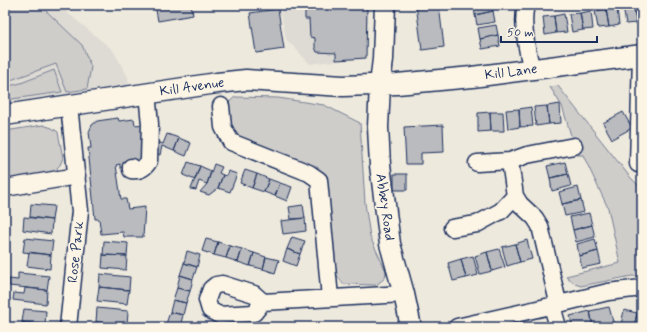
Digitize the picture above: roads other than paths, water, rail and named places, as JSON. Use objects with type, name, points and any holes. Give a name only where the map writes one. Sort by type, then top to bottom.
[{"type":"main road","name":"Abbey Road","points":[[386,5],[378,127],[380,165],[390,244],[404,294],[411,327]]},
{"type":"main road","name":"Kill Lane","points":[[380,85],[435,81],[641,56]]},
{"type":"main road","name":"Kill Avenue","points":[[5,115],[147,93],[246,80],[343,86],[380,85]]},
{"type":"street","points":[[526,5],[524,15],[529,58],[532,70]]},
{"type":"street","points":[[638,164],[641,56]]},
{"type":"street","points":[[131,167],[131,170],[139,169],[147,165],[149,162],[150,124],[147,93]]},
{"type":"street","name":"Rose Park","points":[[68,327],[80,210],[69,106]]},
{"type":"street","points":[[220,106],[223,128],[231,142],[309,173],[319,180],[330,298]]},
{"type":"street","points":[[477,162],[510,161],[527,154],[574,146]]},
{"type":"street","points":[[510,161],[514,196],[535,218],[540,226],[557,298],[554,313],[558,327]]},
{"type":"street","points":[[5,188],[77,176]]},
{"type":"street","points":[[452,228],[477,224],[501,210],[514,196]]},
{"type":"street","points":[[457,327],[608,292],[642,288]]},
{"type":"street","points":[[263,302],[404,294]]}]
